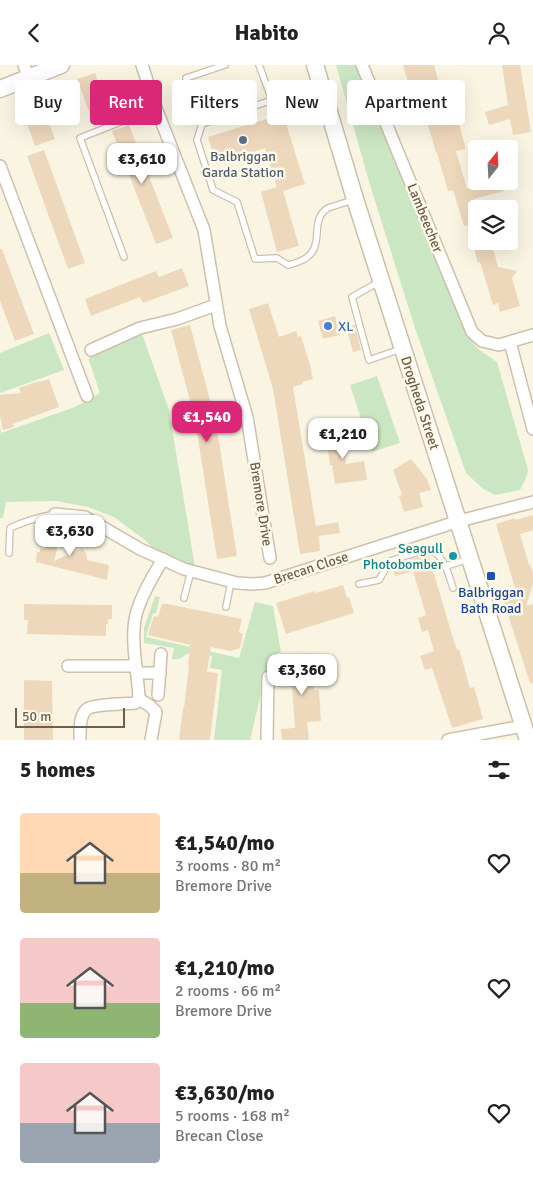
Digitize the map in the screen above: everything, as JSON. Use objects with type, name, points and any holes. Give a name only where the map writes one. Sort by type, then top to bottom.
[{"type":"main road","points":[[0,89],[26,71],[61,65]]},
{"type":"main road","name":"Drogheda Street","points":[[315,65],[355,199],[526,733]]},
{"type":"street","name":"Bremore Drive","points":[[142,65],[147,80]]},
{"type":"street","name":"Lambeecher","points":[[362,65],[472,332],[482,341],[499,345],[533,335]]},
{"type":"street","name":"Bremore Drive","points":[[162,123],[204,230],[220,326],[246,417],[270,558]]},
{"type":"street","points":[[0,166],[88,396]]},
{"type":"street","points":[[91,350],[140,328],[177,319],[216,305]]},
{"type":"street","points":[[510,342],[533,429]]},
{"type":"street","name":"Brecan Close","points":[[54,514],[85,517],[140,549],[191,571],[231,582],[253,584],[265,583],[459,521],[533,502]]},
{"type":"street","points":[[139,699],[134,634],[136,612],[145,591],[163,559]]},
{"type":"street","points":[[158,695],[162,654]]},
{"type":"street","points":[[68,666],[136,669],[160,673]]},
{"type":"street","points":[[267,740],[268,677]]},
{"type":"street","points":[[80,740],[82,714],[88,708],[135,703],[139,699]]},
{"type":"street","points":[[139,699],[156,712],[151,740]]},
{"type":"street","points":[[454,739],[526,733]]},
{"type":"lane","points":[[187,80],[186,78],[225,65]]},
{"type":"lane","points":[[257,105],[272,100],[259,65]]},
{"type":"lane","points":[[113,125],[80,138],[124,257]]},
{"type":"lane","points":[[202,125],[197,140],[213,190],[237,202],[255,259],[277,258],[288,265],[305,260],[316,244],[320,215],[325,210],[355,199]]},
{"type":"lane","points":[[381,281],[352,297],[369,360],[403,348]]},
{"type":"lane","points":[[9,553],[10,528],[21,522],[54,514]]},
{"type":"lane","points":[[359,584],[379,580],[390,561],[428,549],[434,551],[446,566],[453,588]]},
{"type":"lane","points":[[446,566],[471,558]]},
{"type":"lane","points":[[184,598],[191,571]]},
{"type":"lane","points":[[226,607],[231,582]]},
{"type":"green space","points":[[336,65],[356,65],[362,80],[347,80],[347,104]]},
{"type":"green space","points":[[353,125],[381,125],[468,337],[478,349],[497,362],[528,470],[520,490],[495,495],[482,488],[466,473],[415,328]]},
{"type":"green space","points":[[140,328],[169,410],[196,573],[163,559],[145,540],[114,517],[88,507],[56,501],[6,502],[3,518],[0,518],[0,426],[1,433],[75,407],[100,393],[89,360],[91,350]]},
{"type":"green space","points":[[49,333],[64,370],[0,393],[0,353]]},
{"type":"green space","points":[[377,376],[400,443],[372,452],[350,385]]},
{"type":"green space","points":[[155,596],[160,597],[156,613],[153,613],[146,637],[239,658],[255,602],[273,606],[281,652],[270,656],[250,740],[214,740],[222,670],[210,668],[212,656],[189,653],[179,659],[172,659],[174,648],[144,643],[144,628]]},
{"type":"building","points":[[403,65],[434,65],[438,80],[407,80]]},
{"type":"building","points":[[502,65],[520,65],[531,132],[513,135],[510,119],[489,125],[485,112],[508,105]]},
{"type":"building","points":[[95,73],[98,80],[90,80],[90,114],[80,87],[80,80],[77,79]]},
{"type":"building","points":[[267,119],[267,125],[286,125],[305,184],[283,191],[299,246],[277,252],[261,192],[277,187],[265,148],[216,164],[208,137],[247,125],[257,125],[257,122]]},
{"type":"building","points":[[28,125],[50,125],[55,139],[35,146]]},
{"type":"building","points":[[129,125],[173,238],[156,244],[112,131]]},
{"type":"building","points":[[428,125],[459,125],[466,149],[456,151],[467,189],[504,190],[474,200],[468,200],[468,228],[467,225],[464,226],[453,190],[448,191]]},
{"type":"building","points":[[44,150],[85,263],[68,269],[27,156]]},
{"type":"building","points":[[0,249],[2,249],[34,334],[15,341],[0,301]]},
{"type":"building","points":[[474,250],[493,250],[498,267],[517,271],[512,278],[520,306],[500,312],[498,303],[493,305],[480,262],[478,263]]},
{"type":"building","points":[[182,268],[189,286],[143,303],[140,297],[91,316],[85,299],[156,271],[159,277]]},
{"type":"building","points":[[268,303],[279,337],[296,331],[298,337],[301,336],[312,371],[313,379],[293,387],[316,526],[338,522],[340,533],[319,536],[320,551],[300,554],[273,389],[249,309]]},
{"type":"building","name":"XL","points":[[335,316],[340,335],[323,339],[318,321]]},
{"type":"building","points":[[190,325],[211,404],[213,404],[237,556],[217,559],[192,401],[190,401],[171,330]]},
{"type":"building","points":[[355,325],[361,350],[353,352],[346,327]]},
{"type":"building","points":[[49,379],[59,407],[13,424],[14,427],[3,430],[0,416],[0,395],[21,393],[19,388]]},
{"type":"building","points":[[341,427],[346,464],[364,461],[367,480],[335,484],[332,465],[330,465],[325,429]]},
{"type":"building","points":[[411,459],[427,479],[431,490],[419,493],[423,507],[404,512],[399,496],[402,495],[393,470]]},
{"type":"building","points":[[533,515],[533,530],[520,534],[533,573],[533,584],[526,606],[533,604],[533,683],[530,683],[501,593],[515,588],[496,524]]},
{"type":"building","points":[[54,521],[64,522],[54,561],[82,548],[86,553],[87,560],[109,565],[107,580],[36,562],[37,552],[40,552],[40,548],[45,549]]},
{"type":"building","points":[[428,554],[457,650],[459,649],[470,688],[474,687],[483,719],[452,728],[432,668],[425,670],[420,656],[434,651],[428,630],[422,632],[418,618],[426,615],[413,571],[395,576],[392,566]]},
{"type":"building","points":[[343,585],[354,613],[286,634],[276,603]]},
{"type":"building","points":[[24,604],[112,605],[112,619],[108,619],[108,624],[106,624],[106,636],[27,634],[28,620],[24,620]]},
{"type":"building","points":[[162,604],[242,619],[239,632],[243,634],[240,648],[230,651],[211,647],[207,672],[218,673],[210,740],[179,740],[190,645],[148,635],[154,616],[158,617]]},
{"type":"building","points":[[311,653],[314,690],[319,690],[321,721],[307,722],[309,740],[282,740],[281,729],[295,728],[292,687],[287,687],[285,655]]},
{"type":"building","points":[[24,680],[52,681],[53,740],[24,740]]},
{"type":"place","name":"Balbriggan Garda Station","points":[[243,140]]},
{"type":"place","name":"XL","points":[[328,326]]},
{"type":"place","name":"Seagull Photobomber","points":[[453,556]]},
{"type":"place","name":"Balbriggan Bath Road","points":[[491,576]]}]
